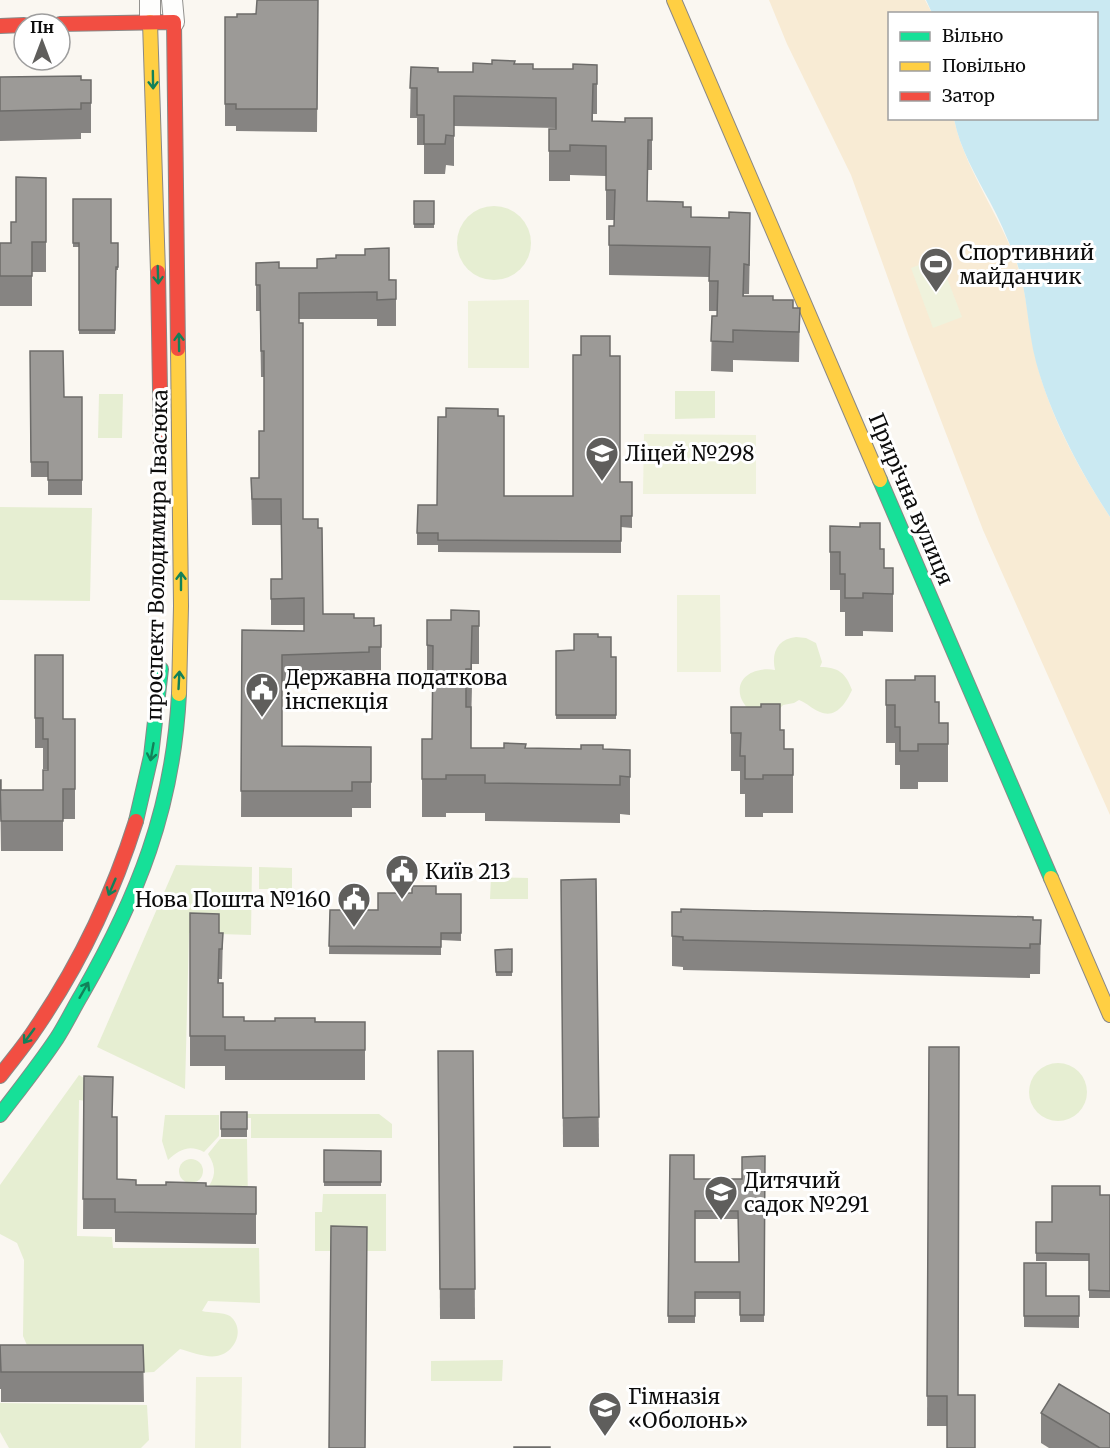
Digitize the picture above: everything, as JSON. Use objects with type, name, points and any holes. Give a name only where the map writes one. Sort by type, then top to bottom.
[{"type":"street","points":[[150,0],[150,22]]},
{"type":"street","points":[[72,24],[174,22],[172,0]]},
{"type":"street","name":"Прирічна вулиця","points":[[674,0],[1110,1015]]},
{"type":"street","name":"проспект Володимира Івасюка","points":[[150,22],[159,284],[161,466]]},
{"type":"street","name":"проспект Володимира Івасюка","points":[[0,1115],[55,1040],[114,939],[155,841],[173,759],[181,640],[179,284],[174,22]]},
{"type":"street","name":"проспект Володимира Івасюка","points":[[0,1076],[40,1022],[91,932],[126,851],[137,816],[152,751],[162,658]]},
{"type":"green space","points":[[494,206],[508,209],[520,217],[528,229],[531,243],[528,257],[520,269],[508,277],[494,280],[480,277],[468,269],[460,257],[457,243],[460,229],[468,217],[480,209]]},
{"type":"green space","name":"Спортивний майданчик","points":[[939,257],[962,317],[933,328],[911,268]]},
{"type":"green space","points":[[529,300],[529,368],[468,368],[468,301]]},
{"type":"green space","points":[[675,391],[715,391],[715,418],[675,419]]},
{"type":"green space","points":[[99,394],[123,394],[122,438],[98,438]]},
{"type":"green space","points":[[644,434],[756,435],[756,494],[643,494]]},
{"type":"green space","points":[[0,507],[92,508],[90,601],[0,600]]},
{"type":"green space","points":[[677,595],[720,595],[721,672],[677,672]]},
{"type":"green space","points":[[796,637],[806,638],[816,643],[822,662],[820,667],[832,668],[844,675],[852,690],[850,695],[836,712],[826,714],[799,700],[783,705],[776,713],[754,715],[741,697],[742,681],[750,673],[756,671],[775,670],[774,658],[777,648],[785,640]]},
{"type":"green space","points":[[176,865],[252,867],[251,935],[189,933],[185,1089],[97,1047]]},
{"type":"green space","points":[[259,867],[292,868],[292,889],[259,889]]},
{"type":"green space","points":[[491,877],[528,878],[528,899],[490,899]]},
{"type":"green space","points":[[1052,1063],[1064,1063],[1079,1071],[1087,1086],[1087,1098],[1079,1113],[1064,1121],[1052,1121],[1037,1113],[1029,1098],[1029,1086],[1037,1071]]},
{"type":"green space","points":[[79,1075],[109,1093],[107,1104],[79,1100],[77,1236],[112,1237],[113,1248],[259,1248],[260,1303],[208,1301],[202,1311],[227,1315],[235,1321],[238,1334],[236,1340],[223,1354],[208,1356],[180,1349],[154,1372],[134,1373],[29,1350],[23,1336],[24,1260],[17,1243],[0,1234],[0,1185]]},
{"type":"green space","points":[[221,1114],[379,1114],[392,1124],[392,1138],[251,1138],[251,1118],[221,1118]]},
{"type":"green space","points":[[165,1115],[219,1115],[219,1136],[204,1152],[194,1148],[184,1149],[168,1160],[162,1141]]},
{"type":"green space","points":[[220,1139],[247,1139],[248,1202],[205,1191],[214,1173],[208,1154]]},
{"type":"green space","points":[[191,1159],[196,1160],[202,1166],[202,1176],[196,1182],[191,1183],[186,1182],[180,1176],[179,1171],[180,1166],[186,1160]]},
{"type":"green space","points":[[323,1194],[386,1194],[386,1251],[315,1251],[315,1212],[322,1212]]},
{"type":"green space","points":[[503,1360],[502,1381],[431,1381],[431,1361]]},
{"type":"green space","points":[[196,1377],[242,1377],[241,1448],[195,1448]]},
{"type":"green space","points":[[0,1403],[147,1405],[149,1440],[141,1448],[9,1448],[0,1432]]},
{"type":"sand","points":[[769,0],[925,0],[931,12],[888,12],[888,120],[954,120],[966,155],[1016,261],[1023,286],[1033,348],[1049,402],[1087,480],[1110,517],[1110,815],[983,530],[909,337],[851,175],[787,44]]},
{"type":"water","points":[[926,0],[1110,0],[1110,517],[1077,461],[1050,403],[1036,362],[1023,285],[1016,260],[964,151],[954,120],[1098,120],[1098,12],[932,12]]},
{"type":"building","points":[[257,0],[318,0],[317,109],[236,109],[236,104],[225,104],[225,17],[237,17],[237,14],[256,14]]},
{"type":"building","points":[[492,60],[515,61],[514,64],[533,64],[533,69],[573,69],[573,64],[597,65],[597,84],[593,84],[592,121],[625,122],[625,118],[652,118],[652,140],[648,140],[647,201],[683,202],[683,207],[691,207],[691,217],[729,218],[729,212],[750,213],[749,265],[744,264],[743,296],[773,296],[773,300],[793,300],[793,308],[800,308],[799,332],[733,330],[733,342],[711,341],[712,316],[717,316],[718,281],[709,281],[710,247],[609,245],[609,226],[614,226],[615,190],[606,190],[606,146],[570,145],[570,151],[549,151],[549,129],[556,129],[556,98],[454,96],[454,136],[446,135],[445,144],[424,144],[424,115],[417,115],[417,88],[410,88],[411,67],[438,68],[438,72],[473,72],[473,63],[492,64]]},
{"type":"building","points":[[81,76],[81,80],[91,80],[91,103],[81,103],[81,109],[0,111],[0,77]]},
{"type":"building","points":[[16,177],[46,178],[46,242],[32,242],[32,276],[0,276],[0,243],[11,243],[11,222],[16,222]]},
{"type":"building","points":[[73,199],[111,199],[111,243],[118,243],[115,330],[79,330],[79,243],[73,243]]},
{"type":"building","points":[[414,201],[434,201],[434,224],[414,224]]},
{"type":"building","points":[[389,248],[389,280],[396,280],[396,299],[377,300],[377,292],[299,293],[299,323],[303,323],[303,519],[318,519],[318,528],[322,528],[323,614],[354,614],[354,618],[374,618],[374,626],[381,625],[381,647],[369,647],[369,652],[282,655],[282,746],[371,747],[371,782],[352,782],[352,791],[241,791],[242,630],[304,631],[304,598],[271,599],[271,579],[282,579],[281,499],[252,499],[251,478],[259,478],[259,431],[264,431],[264,351],[261,351],[260,285],[256,285],[256,263],[279,262],[279,268],[317,268],[317,259],[336,258],[336,255],[365,255],[365,249]]},
{"type":"building","points":[[581,336],[610,336],[610,356],[620,356],[620,482],[632,482],[632,516],[621,516],[621,541],[438,540],[438,533],[417,533],[418,505],[437,505],[438,417],[446,417],[446,408],[498,409],[498,416],[504,416],[504,496],[573,496],[573,355],[581,355]]},
{"type":"building","points":[[30,351],[63,351],[64,397],[82,397],[82,480],[48,480],[48,462],[31,462]]},
{"type":"building","points":[[860,523],[880,523],[880,549],[884,549],[884,568],[893,568],[893,594],[863,593],[863,598],[845,598],[845,574],[840,574],[840,552],[830,552],[830,526],[860,527]]},
{"type":"building","points":[[451,610],[479,611],[479,626],[472,626],[471,669],[466,669],[466,707],[471,707],[471,748],[504,748],[504,743],[526,744],[525,748],[581,749],[581,745],[603,745],[603,749],[630,750],[630,777],[620,776],[620,785],[485,783],[485,775],[446,775],[446,779],[422,779],[422,739],[432,739],[433,646],[427,645],[427,620],[451,620]]},
{"type":"building","points":[[574,634],[598,634],[598,637],[611,637],[611,657],[616,657],[616,715],[556,715],[556,651],[574,650]]},
{"type":"building","points":[[35,655],[63,655],[63,719],[75,719],[75,789],[63,789],[63,821],[1,821],[0,780],[1,790],[43,790],[43,770],[48,770],[48,739],[43,739],[43,718],[35,718]]},
{"type":"building","points":[[915,676],[935,676],[935,702],[939,702],[939,723],[948,723],[948,744],[918,744],[918,751],[900,751],[900,727],[895,727],[895,705],[886,705],[886,680],[915,680]]},
{"type":"building","points":[[761,704],[780,704],[780,730],[784,730],[784,749],[793,749],[793,775],[763,775],[763,779],[745,779],[745,756],[740,756],[741,733],[731,733],[731,707],[761,707]]},
{"type":"building","points":[[596,879],[599,1117],[563,1118],[561,880]]},
{"type":"building","points":[[412,886],[436,886],[436,894],[461,894],[461,933],[441,933],[441,947],[329,946],[330,910],[378,910],[378,893],[412,893]]},
{"type":"building","points":[[681,909],[1033,917],[1033,920],[1041,920],[1040,944],[1030,944],[1030,948],[683,940],[683,937],[672,936],[672,912],[681,912]]},
{"type":"building","points":[[190,913],[219,914],[219,933],[223,933],[222,949],[219,949],[218,983],[223,983],[223,1017],[244,1017],[244,1021],[315,1018],[315,1022],[365,1022],[365,1050],[225,1050],[225,1036],[190,1036]]},
{"type":"building","points":[[512,949],[512,972],[496,972],[495,950]]},
{"type":"building","points":[[929,1047],[959,1047],[958,1395],[975,1395],[975,1448],[947,1448],[947,1396],[927,1396]]},
{"type":"building","points":[[438,1051],[473,1051],[475,1289],[440,1289]]},
{"type":"building","points":[[84,1076],[113,1077],[112,1117],[117,1117],[117,1179],[136,1180],[136,1185],[166,1185],[166,1182],[256,1187],[256,1214],[115,1212],[115,1199],[83,1199]]},
{"type":"building","points":[[221,1112],[247,1112],[247,1129],[221,1129]]},
{"type":"building","points":[[324,1150],[381,1151],[381,1182],[324,1182]]},
{"type":"building","points":[[670,1155],[694,1155],[694,1179],[742,1179],[742,1157],[765,1156],[764,1315],[740,1315],[740,1292],[695,1292],[695,1316],[668,1316]],"holes":[[[695,1211],[738,1211],[739,1262],[695,1262]]]},
{"type":"building","points":[[1052,1186],[1100,1186],[1100,1195],[1110,1195],[1110,1291],[1089,1290],[1089,1254],[1036,1253],[1036,1222],[1052,1222]]},
{"type":"building","points":[[331,1226],[367,1227],[365,1448],[329,1448]]},
{"type":"building","points":[[1024,1263],[1046,1263],[1046,1296],[1079,1296],[1079,1316],[1024,1316]]},
{"type":"building","points":[[0,1345],[143,1345],[144,1372],[1,1372]]},
{"type":"building","points":[[1059,1384],[1110,1414],[1110,1448],[1100,1448],[1041,1413]]},
{"type":"building","points":[[550,1447],[550,1448],[514,1448]]},
{"type":"traffic: fast","points":[[880,480],[1051,878]]},
{"type":"traffic: fast","points":[[136,821],[151,756],[161,669]]},
{"type":"traffic: fast","points":[[0,1115],[60,1033],[102,958],[136,886],[160,814],[169,776],[179,694]]},
{"type":"traffic: slow","points":[[674,0],[880,480]]},
{"type":"traffic: slow","points":[[150,22],[158,272]]},
{"type":"traffic: slow","points":[[178,349],[181,606],[179,694]]},
{"type":"traffic: slow","points":[[1051,878],[1110,1015]]},
{"type":"traffic: jam","points":[[72,24],[174,22],[178,349]]},
{"type":"traffic: jam","points":[[0,26],[12,26]]},
{"type":"traffic: jam","points":[[158,272],[161,449]]},
{"type":"traffic: jam","points":[[0,1076],[36,1028],[67,979],[106,902],[136,821]]},
{"type":"place","name":"Спортивний майданчик","points":[[936,293]]},
{"type":"place","name":"Ліцей №298","points":[[602,482]]},
{"type":"place","name":"Державна податкова інспекція","points":[[262,718]]},
{"type":"place","name":"Київ 213","points":[[402,900]]},
{"type":"place","name":"Нова Пошта №160","points":[[354,928]]},
{"type":"place","name":"Дитячий садок №291","points":[[721,1221]]},
{"type":"place","name":"Гімназія «Оболонь»","points":[[605,1437]]}]
